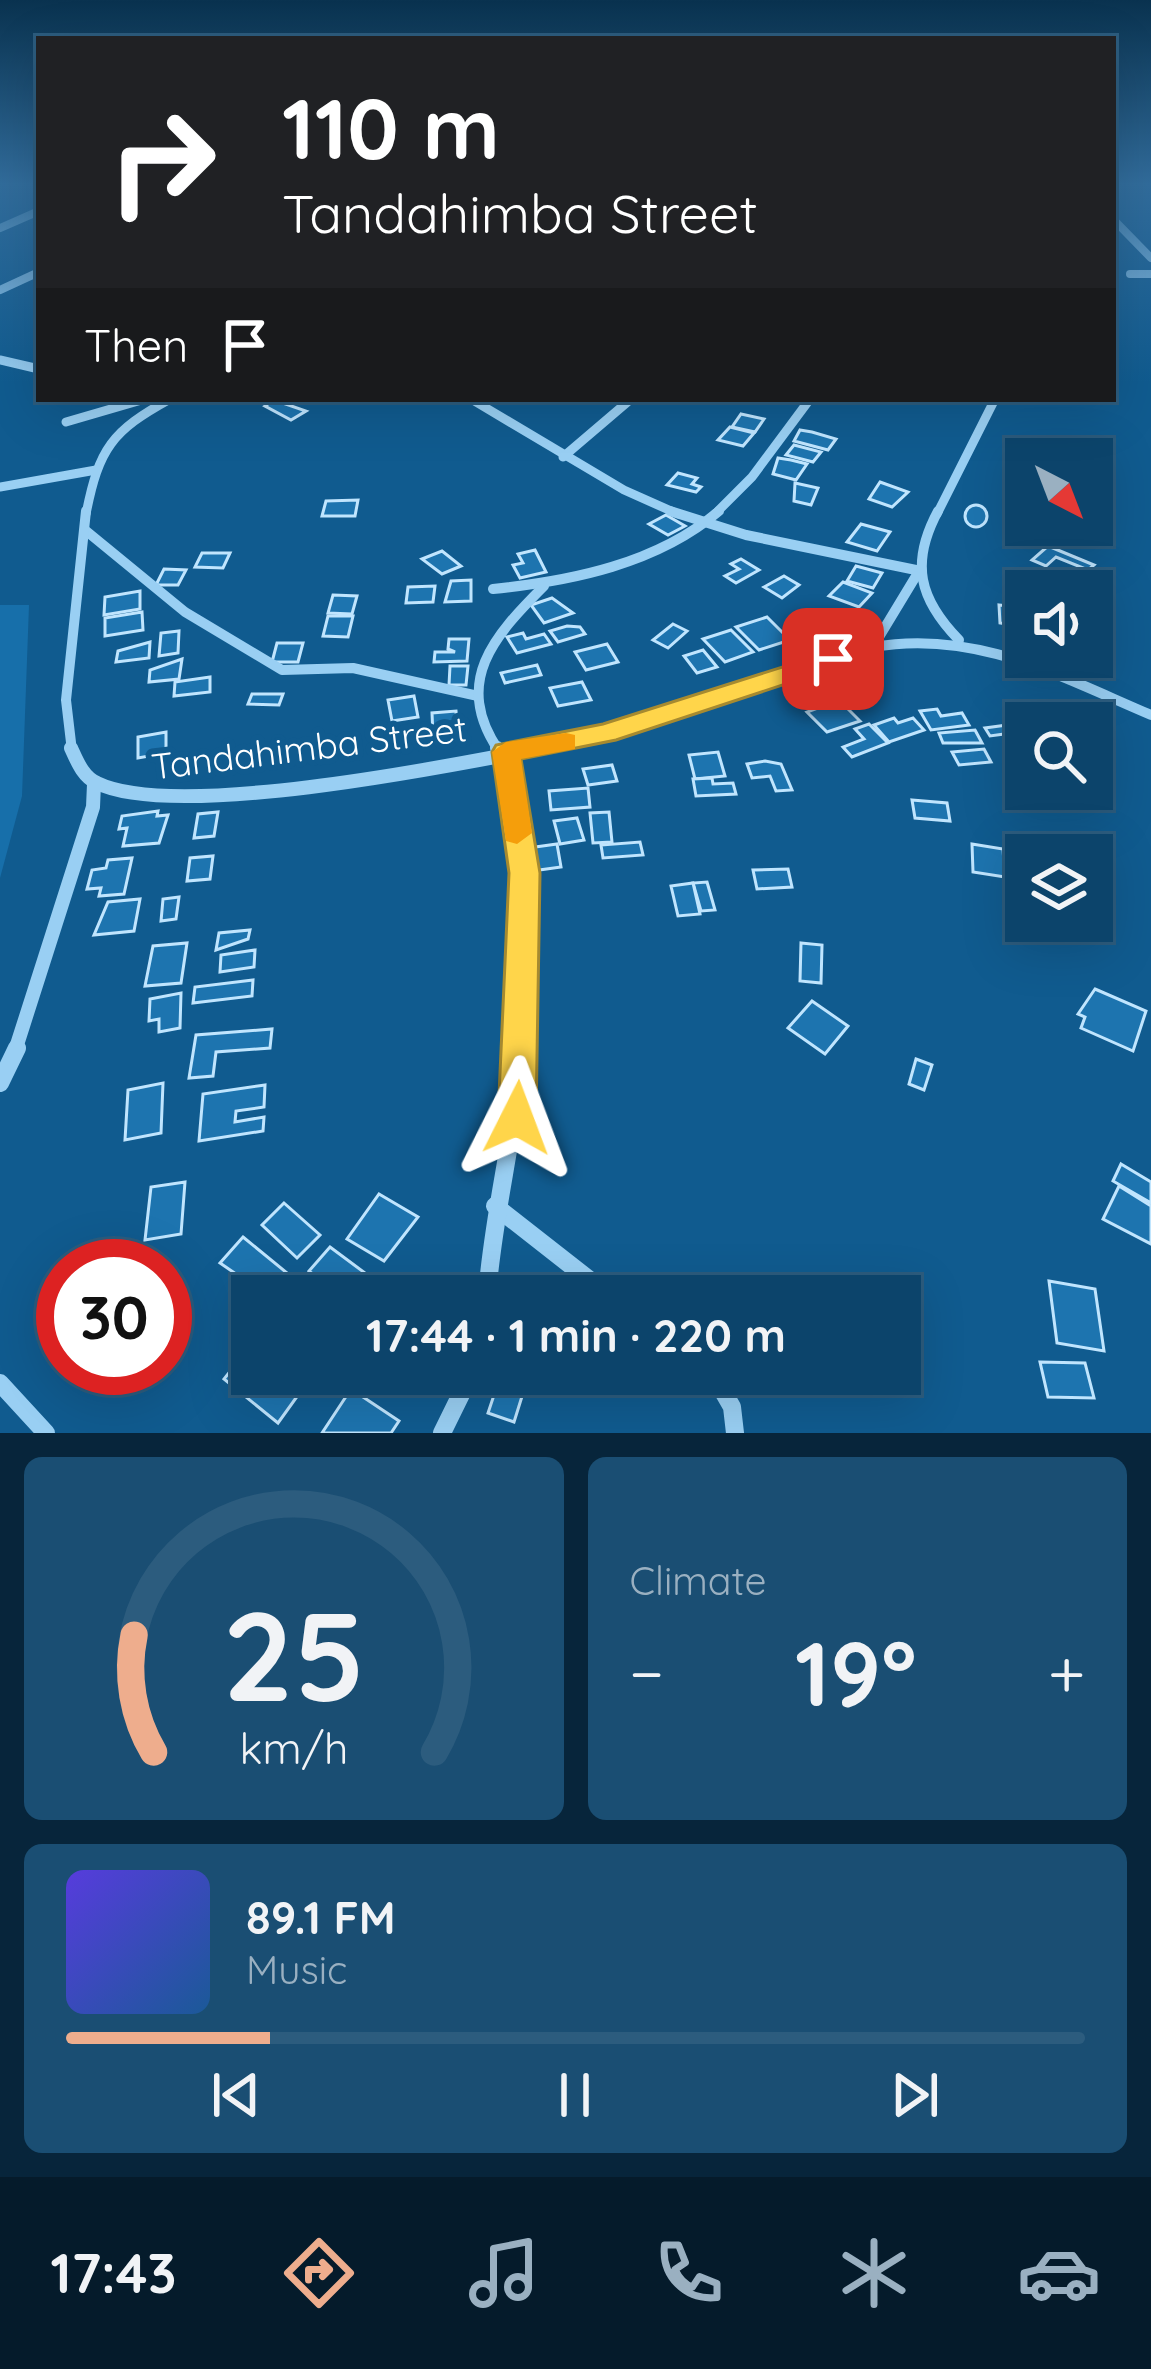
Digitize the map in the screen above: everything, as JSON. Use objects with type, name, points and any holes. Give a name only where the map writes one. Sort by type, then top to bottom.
[{"type":"street","points":[[0,290],[36,273]]},
{"type":"street","points":[[1130,274],[1151,274]]},
{"type":"street","points":[[0,360],[27,368],[36,366]]},
{"type":"street","points":[[66,422],[135,402]]},
{"type":"street","points":[[0,1083],[21,1040],[93,807],[94,784],[74,757],[66,731],[85,530],[96,470],[114,434],[166,402]]},
{"type":"street","points":[[476,402],[563,458],[648,502],[782,544],[916,573]]},
{"type":"street","points":[[563,458],[628,402]]},
{"type":"street","points":[[494,589],[544,586],[590,574],[707,520],[744,486],[808,402]]},
{"type":"street","points":[[873,647],[916,573],[935,508],[961,473],[993,402]]},
{"type":"street","points":[[0,487],[96,470]]},
{"type":"street","points":[[85,530],[185,612],[282,670],[353,668],[478,696]]},
{"type":"street","points":[[916,573],[937,618],[959,640]]},
{"type":"street","points":[[489,1275],[495,1206],[517,1118],[524,873],[504,753],[482,725],[478,696],[482,657],[506,622],[544,586]]},
{"type":"street","name":"Tandahimba Street","points":[[94,784],[123,796],[173,799],[504,753],[606,733],[873,647],[924,637],[959,640],[1151,715]]},
{"type":"street","points":[[495,1206],[583,1275]]},
{"type":"street","points":[[0,1383],[46,1433]]},
{"type":"street","points":[[442,1433],[461,1395]]},
{"type":"street","points":[[725,1395],[732,1406],[735,1433]]},
{"type":"shaded area","points":[[0,605],[29,605],[22,796],[0,878]]},
{"type":"building","points":[[280,402],[306,411],[291,420],[265,406]]},
{"type":"building","points":[[741,414],[764,419],[755,432],[732,427]]},
{"type":"building","points":[[730,427],[754,433],[743,446],[718,440]]},
{"type":"building","points":[[800,430],[836,439],[828,450],[794,441]]},
{"type":"building","points":[[794,445],[821,452],[813,462],[786,455]]},
{"type":"building","points":[[778,458],[807,464],[796,480],[773,474]]},
{"type":"building","points":[[678,473],[697,478],[692,484],[701,487],[696,492],[667,485]]},
{"type":"building","points":[[880,482],[908,492],[892,507],[869,499]]},
{"type":"building","points":[[795,483],[818,488],[811,505],[794,501]]},
{"type":"building","points":[[358,500],[355,516],[322,516],[326,501]]},
{"type":"building","points":[[976,505],[987,516],[976,527],[965,516]]},
{"type":"building","points":[[666,515],[685,526],[668,535],[649,524]]},
{"type":"building","points":[[861,524],[890,532],[877,551],[847,542]]},
{"type":"building","points":[[1048,546],[1094,565],[1088,570],[1056,557],[1046,566],[1032,560]]},
{"type":"building","points":[[535,550],[546,572],[520,578],[513,565],[523,563],[518,554]]},
{"type":"building","points":[[442,551],[461,566],[442,574],[422,559]]},
{"type":"building","points":[[202,553],[230,553],[223,568],[195,567]]},
{"type":"building","points":[[741,559],[759,570],[736,583],[725,576],[739,569],[731,564]]},
{"type":"building","points":[[856,566],[882,573],[873,588],[847,581]]},
{"type":"building","points":[[164,569],[186,570],[178,585],[156,585]]},
{"type":"building","points":[[784,576],[799,585],[782,598],[764,587]]},
{"type":"building","points":[[471,580],[471,601],[445,602],[451,581]]},
{"type":"building","points":[[843,582],[872,593],[859,607],[829,596]]},
{"type":"building","points":[[435,586],[433,602],[406,603],[408,587]]},
{"type":"building","points":[[140,591],[140,609],[104,615],[105,597]]},
{"type":"building","points":[[333,595],[357,596],[352,614],[328,613]]},
{"type":"building","points":[[552,598],[573,613],[544,623],[531,605]]},
{"type":"building","points":[[999,605],[1005,606],[1005,624],[1000,623]]},
{"type":"building","points":[[142,612],[143,630],[105,636],[105,618]]},
{"type":"building","points":[[328,616],[353,616],[348,637],[323,636]]},
{"type":"building","points":[[767,617],[790,640],[759,650],[736,627]]},
{"type":"building","points":[[673,624],[687,631],[668,648],[653,640]]},
{"type":"building","points":[[580,627],[585,634],[558,642],[550,631]]},
{"type":"building","points":[[731,630],[753,652],[725,662],[703,639]]},
{"type":"building","points":[[179,631],[178,653],[159,656],[161,633]]},
{"type":"building","points":[[523,633],[526,639],[544,634],[551,644],[517,653],[507,637]]},
{"type":"building","points":[[449,639],[469,639],[467,661],[434,662],[435,652],[455,652],[448,649]]},
{"type":"building","points":[[150,642],[149,658],[116,662],[118,651]]},
{"type":"building","points":[[277,643],[303,643],[298,662],[272,662]]},
{"type":"building","points":[[607,644],[618,662],[586,670],[575,652]]},
{"type":"building","points":[[703,650],[717,667],[697,673],[684,656]]},
{"type":"building","points":[[182,659],[179,679],[149,682],[150,670]]},
{"type":"building","points":[[537,665],[541,675],[505,683],[501,673]]},
{"type":"building","points":[[450,666],[468,666],[466,685],[449,685]]},
{"type":"building","points":[[210,677],[210,692],[174,696],[175,682]]},
{"type":"building","points":[[582,682],[591,700],[558,706],[550,688]]},
{"type":"building","points":[[252,694],[283,694],[279,705],[248,704]]},
{"type":"building","points":[[414,696],[418,717],[392,721],[388,700]]},
{"type":"building","points":[[839,700],[860,721],[827,732],[807,712]]},
{"type":"building","points":[[937,709],[941,716],[962,713],[969,725],[931,730],[920,711]]},
{"type":"building","points":[[456,711],[458,734],[433,736],[432,713]]},
{"type":"building","points":[[894,718],[898,723],[913,718],[924,730],[889,742],[874,725]]},
{"type":"building","points":[[869,724],[888,743],[852,757],[843,747],[864,739],[855,729]]},
{"type":"building","points":[[1005,725],[1005,734],[990,736],[985,728]]},
{"type":"building","points":[[975,730],[982,743],[943,743],[939,733]]},
{"type":"building","points":[[166,732],[166,753],[138,758],[138,737]]},
{"type":"building","points":[[984,749],[991,762],[959,765],[952,752]]},
{"type":"building","points":[[718,752],[725,776],[695,779],[689,755]]},
{"type":"building","points":[[747,764],[781,764],[792,790],[776,791],[770,776],[752,778]]},
{"type":"building","points":[[612,765],[617,781],[588,785],[583,769]]},
{"type":"building","points":[[712,778],[713,784],[733,783],[736,794],[696,796],[693,779]]},
{"type":"building","points":[[588,788],[590,807],[551,810],[549,791]]},
{"type":"building","points":[[912,800],[947,803],[950,821],[915,818]]},
{"type":"building","points":[[158,811],[157,816],[168,815],[159,843],[123,846],[127,828],[119,829],[122,816]]},
{"type":"building","points":[[218,812],[214,836],[194,838],[198,814]]},
{"type":"building","points":[[609,812],[612,842],[593,843],[590,813]]},
{"type":"building","points":[[577,818],[584,840],[560,844],[554,821]]},
{"type":"building","points":[[640,842],[643,855],[603,858],[601,845]]},
{"type":"building","points":[[557,844],[561,867],[532,871],[528,848]]},
{"type":"building","points":[[972,844],[1003,849],[1005,877],[973,872]]},
{"type":"building","points":[[213,856],[210,879],[187,881],[190,858]]},
{"type":"building","points":[[132,858],[124,894],[99,896],[101,888],[87,889],[92,870],[106,868],[108,860]]},
{"type":"building","points":[[788,869],[792,887],[757,889],[753,870]]},
{"type":"building","points":[[707,882],[715,910],[701,911],[693,883]]},
{"type":"building","points":[[693,883],[700,914],[678,916],[671,886]]},
{"type":"building","points":[[179,897],[176,919],[161,921],[163,899]]},
{"type":"building","points":[[140,899],[134,931],[94,935],[108,902]]},
{"type":"building","points":[[250,930],[248,939],[216,950],[219,933]]},
{"type":"building","points":[[187,943],[181,983],[145,986],[153,946]]},
{"type":"building","points":[[801,943],[822,945],[821,983],[800,981]]},
{"type":"building","points":[[255,950],[254,967],[220,972],[221,955]]},
{"type":"building","points":[[253,980],[252,996],[193,1003],[195,987]]},
{"type":"building","points":[[1095,989],[1146,1011],[1133,1051],[1081,1028],[1085,1017],[1078,1014]]},
{"type":"building","points":[[181,993],[180,1028],[159,1032],[159,1019],[149,1021],[150,999]]},
{"type":"building","points":[[812,1001],[848,1026],[825,1054],[788,1028]]},
{"type":"building","points":[[272,1029],[270,1048],[216,1052],[213,1076],[189,1078],[196,1035]]},
{"type":"building","points":[[916,1059],[932,1065],[924,1090],[909,1084]]},
{"type":"building","points":[[163,1083],[161,1133],[125,1140],[128,1090]]},
{"type":"building","points":[[265,1085],[264,1107],[236,1111],[235,1122],[264,1117],[263,1131],[199,1141],[203,1094]]},
{"type":"building","points":[[1121,1164],[1151,1182],[1151,1203],[1113,1181]]},
{"type":"building","points":[[185,1182],[181,1234],[145,1239],[151,1187]]},
{"type":"building","points":[[1119,1186],[1151,1206],[1151,1244],[1103,1219]]},
{"type":"building","points":[[379,1194],[418,1217],[384,1261],[347,1239]]},
{"type":"building","points":[[284,1203],[320,1235],[297,1258],[262,1225]]},
{"type":"building","points":[[243,1237],[287,1273],[237,1275],[220,1263]]},
{"type":"building","points":[[330,1247],[368,1275],[314,1275],[309,1271]]},
{"type":"building","points":[[1049,1281],[1095,1289],[1104,1351],[1057,1343]]},
{"type":"building","points":[[1040,1362],[1085,1363],[1094,1398],[1048,1397]]},
{"type":"building","points":[[244,1395],[292,1395],[296,1398],[278,1423]]},
{"type":"building","points":[[347,1395],[360,1395],[399,1421],[391,1433],[322,1433]]},
{"type":"building","points":[[494,1395],[522,1395],[514,1422],[488,1413]]},
{"type":"slow traffic","points":[[517,833],[506,752],[566,742]]},
{"type":"route","points":[[517,1118],[524,873],[506,752],[606,733],[833,659]]}]
